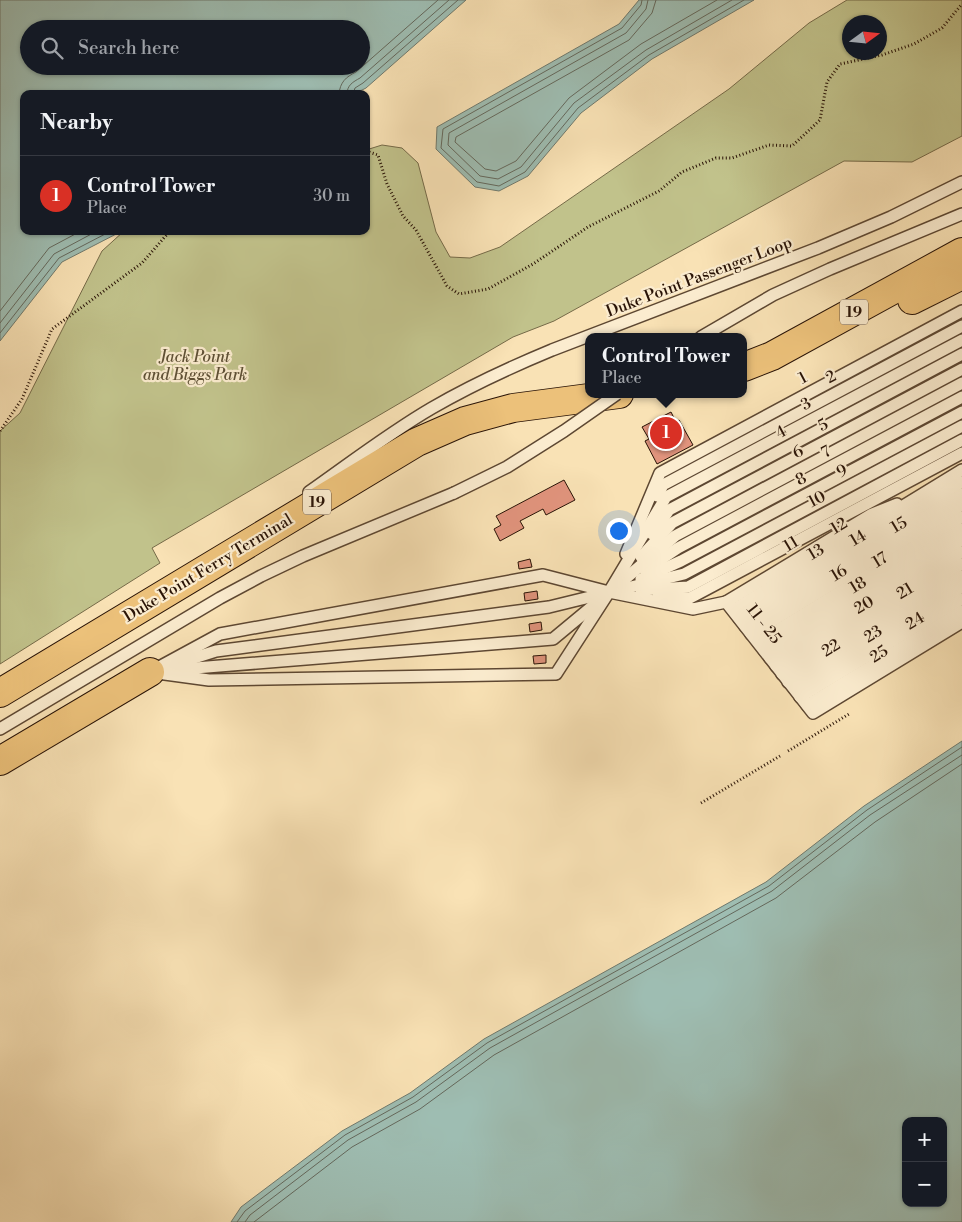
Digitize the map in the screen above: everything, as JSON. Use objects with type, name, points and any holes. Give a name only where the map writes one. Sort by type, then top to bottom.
[{"type":"highway","name":"19","points":[[747,366],[772,356],[962,252]]},
{"type":"highway","name":"19","points":[[747,380],[778,369],[962,275]]},
{"type":"highway","name":"Duke Point Ferry Terminal","points":[[0,693],[395,454],[441,431],[473,419],[513,408],[588,398]]},
{"type":"highway","points":[[0,761],[150,672]]},
{"type":"lane","name":"Duke Point Passenger Loop","points":[[596,333],[828,244],[891,217],[962,182]]},
{"type":"lane","points":[[708,333],[773,295],[962,214]]},
{"type":"lane","name":"1","points":[[609,592],[660,473],[962,311]]},
{"type":"lane","name":"2","points":[[609,592],[662,485],[962,326]]},
{"type":"lane","name":"Duke Point Passenger Loop","points":[[175,588],[393,433],[432,408],[471,386],[585,337]]},
{"type":"lane","name":"3","points":[[609,592],[666,497],[962,340]]},
{"type":"lane","name":"4","points":[[609,592],[669,510],[962,354]]},
{"type":"lane","name":"5","points":[[609,592],[672,523],[962,369]]},
{"type":"lane","name":"6","points":[[609,592],[675,536],[962,383]]},
{"type":"lane","name":"7","points":[[609,592],[678,548],[962,397]]},
{"type":"lane","points":[[0,729],[220,598],[261,576],[303,556],[454,493],[507,467],[612,398]]},
{"type":"lane","name":"8","points":[[609,592],[681,561],[962,412]]},
{"type":"lane","name":"9","points":[[609,592],[684,574],[962,426]]},
{"type":"lane","name":"10","points":[[609,592],[688,587],[962,440]]},
{"type":"lane","points":[[150,672],[220,634],[543,575],[609,592],[690,598],[962,453]]},
{"type":"lane","name":"12","points":[[770,658],[925,493],[962,470]]},
{"type":"lane","name":"13","points":[[770,658],[962,482]]},
{"type":"lane","name":"11","points":[[770,658],[872,514],[925,493]]},
{"type":"lane","name":"14","points":[[770,658],[962,494]]},
{"type":"lane","name":"15","points":[[770,658],[962,506]]},
{"type":"lane","name":"16","points":[[770,658],[962,517]]},
{"type":"lane","name":"17","points":[[770,658],[962,529]]},
{"type":"lane","name":"18","points":[[770,658],[962,540]]},
{"type":"lane","points":[[770,658],[962,552]]},
{"type":"lane","name":"20","points":[[770,658],[962,564]]},
{"type":"lane","name":"21","points":[[770,658],[962,576]]},
{"type":"lane","name":"22","points":[[770,658],[962,587]]},
{"type":"lane","points":[[150,672],[209,680],[556,674],[609,592]]},
{"type":"lane","points":[[150,672],[216,651],[549,607],[609,592]]},
{"type":"lane","points":[[150,672],[553,640],[609,592]]},
{"type":"lane","name":"11 - 25","points":[[609,592],[693,609],[770,658]]},
{"type":"lane","name":"23","points":[[770,658],[962,599]]},
{"type":"lane","name":"24","points":[[770,658],[962,611]]},
{"type":"lane","name":"25","points":[[770,658],[962,622]]},
{"type":"path","points":[[370,153],[378,156],[387,184],[403,216],[416,230],[447,286],[459,294],[488,289],[533,264],[588,227],[660,191],[682,172],[716,158],[732,158],[769,145],[792,146],[820,120],[827,82],[840,64],[882,55],[914,44],[942,28],[962,4]]},
{"type":"path","points":[[0,430],[22,399],[52,329],[142,263],[166,235]]},
{"type":"path","points":[[700,803],[780,756]]},
{"type":"green space","name":"Jack Point and Biggs Park","points":[[847,0],[962,0],[962,136],[912,162],[844,161],[554,321],[513,337],[152,548],[160,563],[0,664],[0,431],[20,413],[102,251],[120,235],[370,235],[370,149],[382,145],[402,148],[418,163],[436,232],[450,257],[470,258],[500,247],[729,89],[809,23]]},
{"type":"water","points":[[0,0],[466,0],[362,90],[20,90],[20,235],[114,235],[62,262],[0,341]]},
{"type":"water","points":[[639,0],[754,0],[652,59],[581,113],[528,176],[499,191],[475,187],[436,149],[437,127],[619,24]]},
{"type":"water","points":[[962,741],[962,1222],[231,1222],[241,1207],[342,1131],[410,1093],[484,1039],[766,882],[864,806]]},
{"type":"building","points":[[671,412],[676,422],[679,420],[693,445],[657,464],[645,441],[649,439],[642,427]]},
{"type":"building","points":[[564,480],[575,500],[546,515],[543,509],[520,521],[524,528],[500,541],[494,529],[501,525],[496,516]]},
{"type":"building","points":[[530,559],[532,567],[519,569],[518,562]]},
{"type":"building","points":[[537,591],[538,599],[525,601],[524,593]]},
{"type":"building","points":[[541,622],[542,630],[530,632],[529,624]]},
{"type":"building","points":[[546,655],[546,663],[534,664],[533,656]]},
{"type":"place","name":"Control Tower","points":[[666,433]]}]
